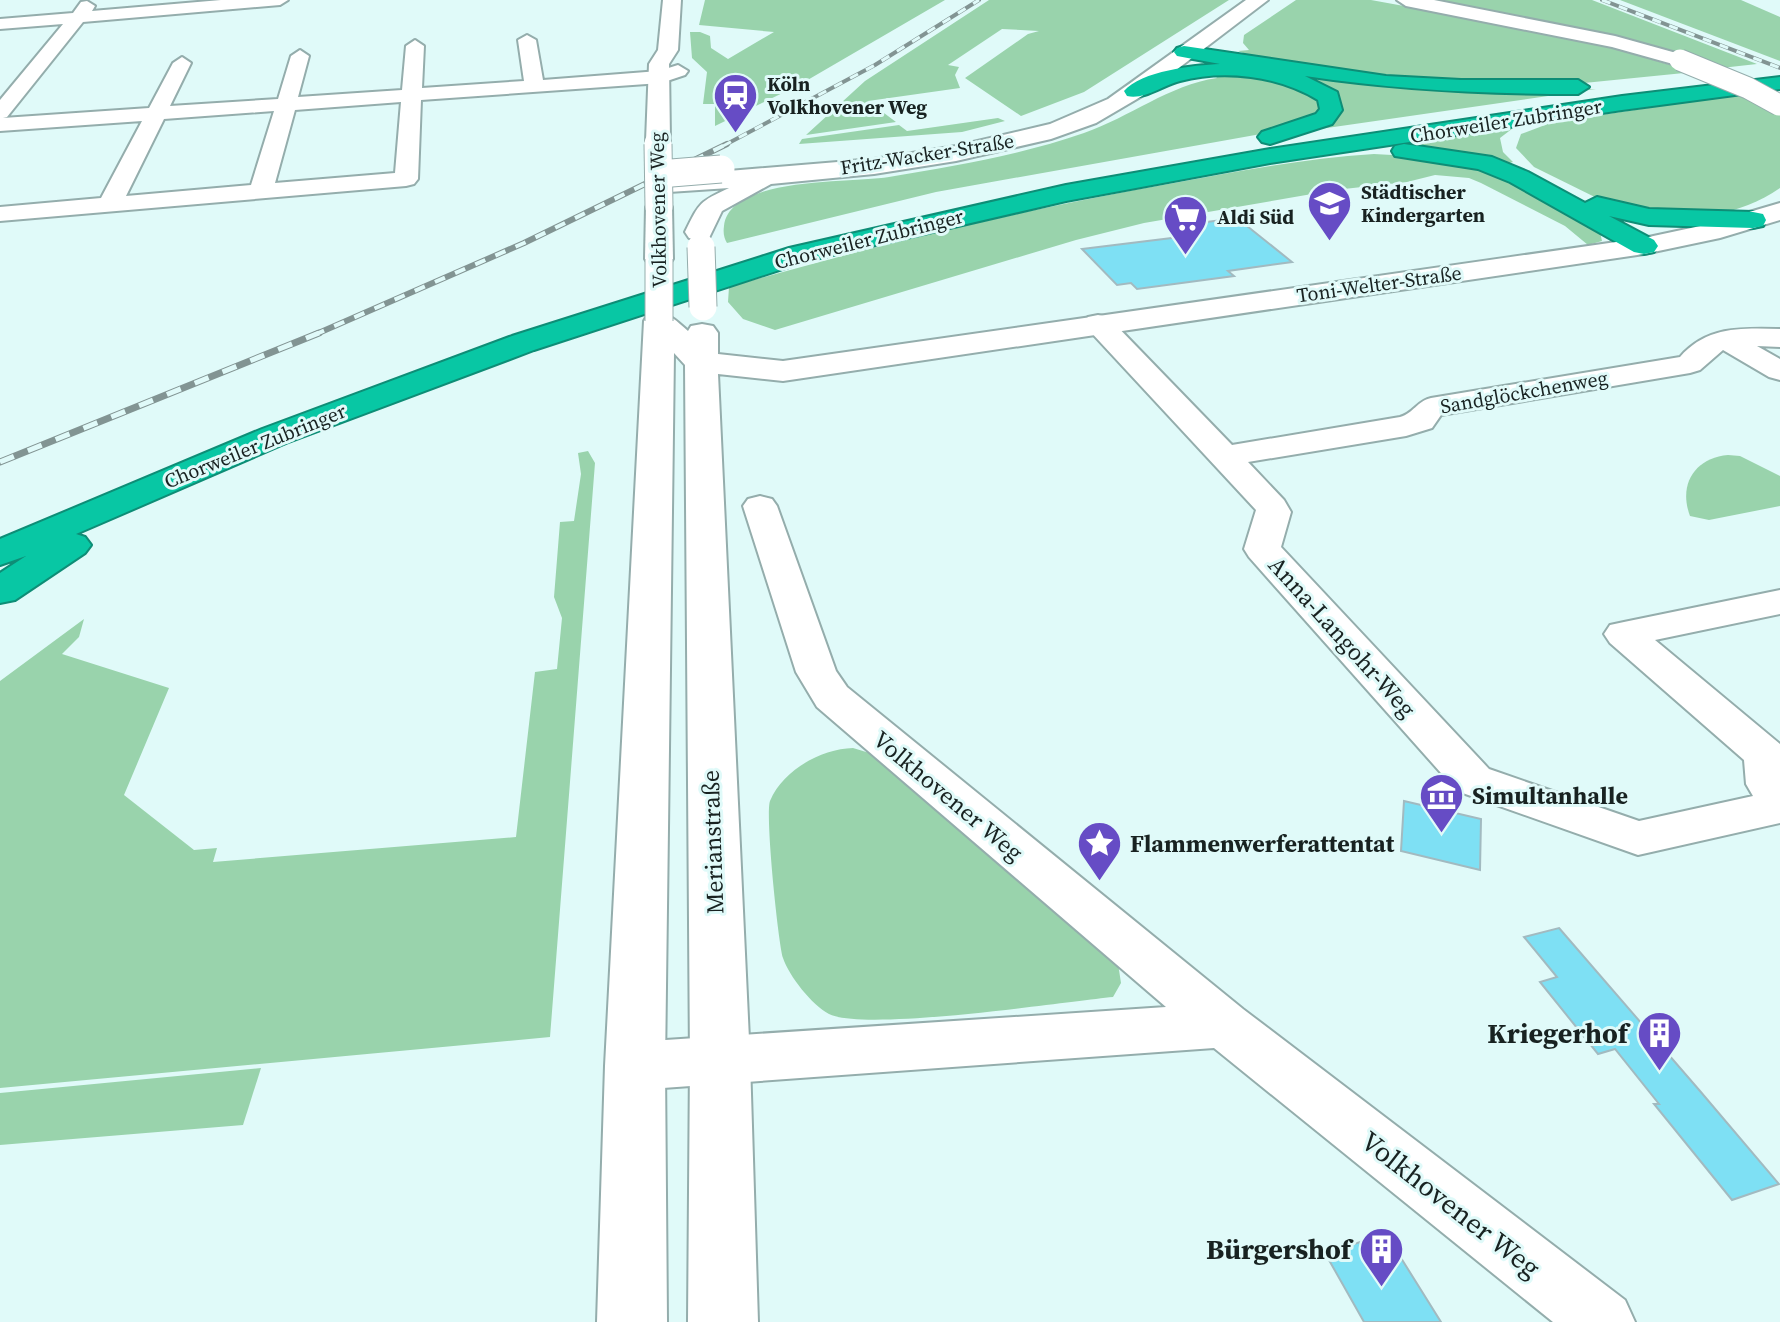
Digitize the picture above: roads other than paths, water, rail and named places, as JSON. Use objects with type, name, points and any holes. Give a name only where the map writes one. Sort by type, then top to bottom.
[{"type":"highway","points":[[1211,29],[1224,46],[1238,54],[1294,70]]},
{"type":"highway","points":[[1174,54],[1386,82],[1629,95]]},
{"type":"highway","points":[[1174,54],[1308,85],[1329,97],[1332,105],[1324,119],[1267,148]]},
{"type":"highway","name":"Chorweiler Zubringer","points":[[165,452],[495,325],[662,270],[792,233],[1134,161],[1267,148],[1629,95],[1780,68]]},
{"type":"highway","points":[[1135,91],[1179,74],[1204,71],[1261,73]]},
{"type":"highway","points":[[1629,95],[1536,123],[1520,130],[1508,146],[1514,156],[1531,169],[1651,244]]},
{"type":"highway","name":"Chorweiler Zubringer","points":[[1629,95],[1780,98]]},
{"type":"highway","points":[[1267,148],[1396,150],[1483,162],[1651,244]]},
{"type":"highway","name":"Chorweiler Zubringer","points":[[0,553],[274,436],[523,343],[799,254],[1267,148]]},
{"type":"highway","points":[[1591,204],[1649,217],[1753,220]]},
{"type":"highway","points":[[0,591],[160,491],[274,436]]},
{"type":"street","points":[[0,113],[92,0]]},
{"type":"street","points":[[0,24],[280,0]]},
{"type":"street","name":"Volkhovener Weg","points":[[671,395],[659,321],[658,141],[669,74],[677,63],[668,50],[672,0]]},
{"type":"street","name":"Fritz-Wacker-Straße","points":[[697,181],[741,167],[917,148],[1010,130],[1093,100],[1259,0]]},
{"type":"street","points":[[1406,0],[1600,38],[1680,60],[1780,98]]},
{"type":"street","points":[[527,40],[534,85]]},
{"type":"street","points":[[0,214],[406,179],[415,46]]},
{"type":"street","name":"Fritz-Wacker-Straße","points":[[659,188],[697,181],[780,176],[949,154],[1030,137],[1081,122],[1135,91],[1174,54]]},
{"type":"street","points":[[261,192],[300,56]]},
{"type":"street","points":[[110,204],[182,63]]},
{"type":"street","points":[[0,125],[669,74]]},
{"type":"street","name":"Volkhovener Weg","points":[[669,74],[680,112]]},
{"type":"street","name":"Volkhovener Weg","points":[[687,143],[697,181],[703,307],[701,362]]},
{"type":"street","points":[[700,240],[711,206],[742,189],[780,176]]},
{"type":"street","name":"Toni-Welter-Straße","points":[[975,341],[738,351],[701,362],[672,376],[671,395],[741,389],[783,371],[975,341],[1651,244],[1780,211]]},
{"type":"street","name":"Toni-Welter-Straße","points":[[703,307],[724,331],[746,340],[817,346]]},
{"type":"street","points":[[659,321],[701,362]]},
{"type":"street","name":"Anna-Langohr-Weg","points":[[1098,323],[1226,456],[1274,512],[1262,549],[1473,780],[1638,838],[1780,807]]},
{"type":"street","points":[[1725,339],[1780,338]]},
{"type":"street","points":[[1725,339],[1780,371]]},
{"type":"street","name":"Sandglöckchenweg","points":[[1226,456],[1406,426],[1421,421],[1431,407],[1690,364],[1700,349],[1725,339]]},
{"type":"street","name":"Toni-Welter-Straße","points":[[701,362],[783,371]]},
{"type":"street","name":"Merianstraße","points":[[632,1322],[635,1066],[671,395],[701,362]]},
{"type":"street","name":"Merianstraße","points":[[671,395],[720,1061],[723,1322]]},
{"type":"street","name":"Volkhovener Weg","points":[[760,506],[816,672],[832,697],[1224,1025],[1603,1322]]},
{"type":"street","points":[[1780,602],[1624,634],[1765,755],[1768,784],[1780,797]]},
{"type":"street","points":[[635,1066],[1224,1025]]},
{"type":"railway","points":[[724,145],[875,65],[979,0]]},
{"type":"railway","points":[[1602,0],[1780,68]]},
{"type":"railway","points":[[314,335],[524,243],[724,145]]},
{"type":"railway","points":[[0,462],[319,333]]},
{"type":"place","name":"Köln Volkhovener Weg","points":[[736,134]]},
{"type":"place","name":"Städtischer Kindergarten","points":[[1330,243]]},
{"type":"place","name":"Aldi Süd","points":[[1186,256]]},
{"type":"place","name":"Simultanhalle","points":[[1441,835]]},
{"type":"place","name":"Flammenwerferattentat","points":[[1099,883]]},
{"type":"place","name":"Kriegerhof","points":[[1659,1072]]},
{"type":"place","name":"Bürgershof","points":[[1382,1288]]}]
